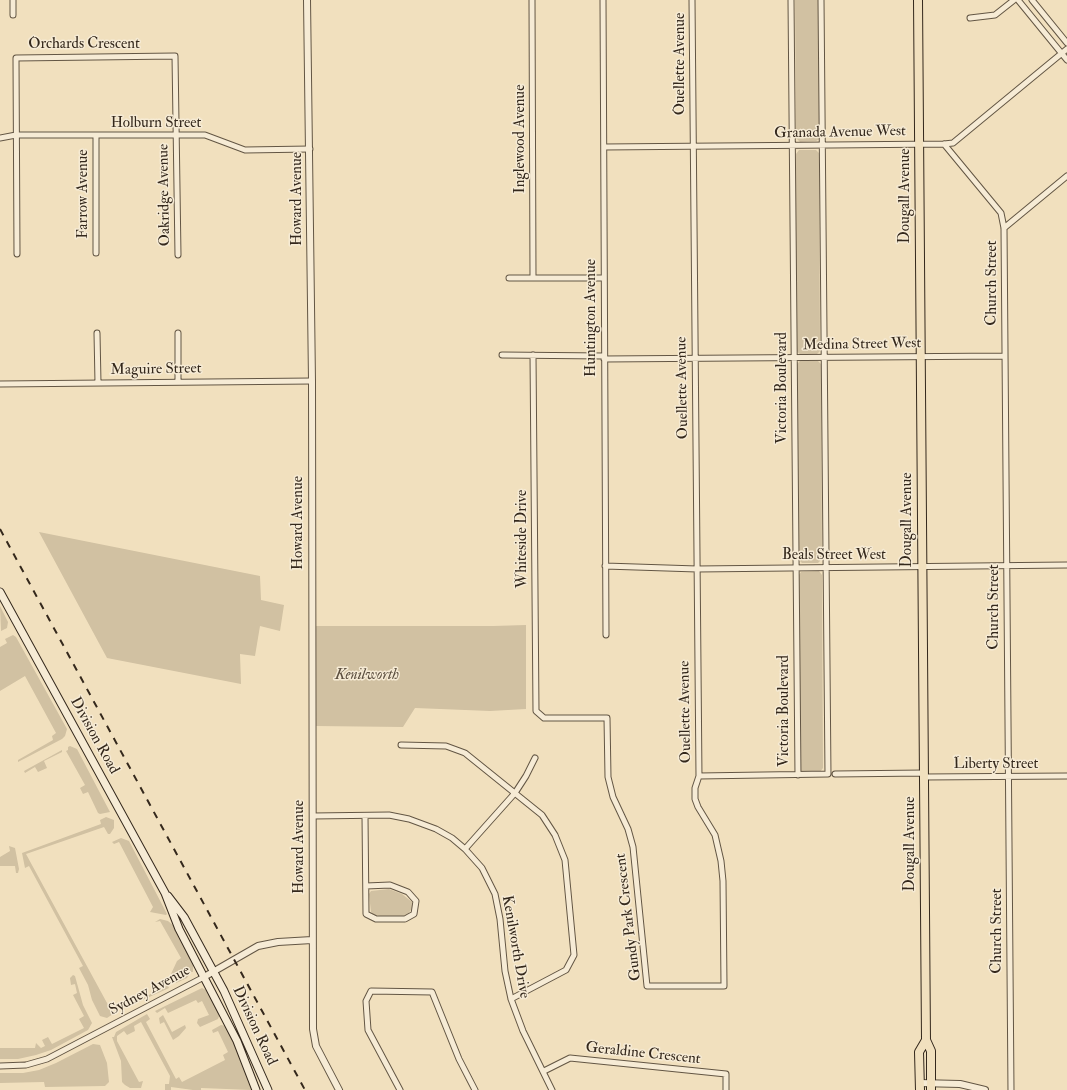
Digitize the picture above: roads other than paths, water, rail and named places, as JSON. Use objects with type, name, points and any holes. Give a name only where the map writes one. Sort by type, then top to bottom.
[{"type":"main road","name":"Dougall Avenue","points":[[918,0],[926,1040],[931,1051],[931,1087]]},
{"type":"main road","name":"Division Road","points":[[0,592],[165,893],[179,929],[237,1041],[256,1090]]},
{"type":"main road","name":"Division Road","points":[[165,893],[184,917],[214,971],[236,1016],[268,1090]]},
{"type":"main road","name":"Dougall Avenue","points":[[920,1087],[919,1052],[926,1040]]},
{"type":"street","points":[[13,0],[13,15]]},
{"type":"street","name":"Howard Avenue","points":[[307,0],[312,381],[313,1029],[316,1046],[339,1090]]},
{"type":"street","name":"Inglewood Avenue","points":[[532,0],[533,278]]},
{"type":"street","name":"Huntington Avenue","points":[[603,0],[606,635]]},
{"type":"street","name":"Ouellette Avenue","points":[[692,0],[699,776]]},
{"type":"street","name":"Victoria Boulevard","points":[[791,0],[798,775]]},
{"type":"street","points":[[699,776],[828,774],[821,0]]},
{"type":"street","points":[[970,18],[995,15],[1014,0]]},
{"type":"street","points":[[1018,0],[1067,60]]},
{"type":"street","points":[[1032,0],[1067,43]]},
{"type":"street","name":"Granada Avenue West","points":[[604,147],[953,143],[1067,49]]},
{"type":"street","name":"Orchards Crescent","points":[[17,254],[16,58],[176,56],[177,134]]},
{"type":"street","name":"Holburn Street","points":[[0,138],[16,135],[96,136],[177,134],[205,135],[245,150],[310,149]]},
{"type":"street","name":"Oakridge Avenue","points":[[177,134],[178,255]]},
{"type":"street","name":"Farrow Avenue","points":[[96,136],[96,253]]},
{"type":"street","name":"Church Street","points":[[944,144],[1001,213],[1004,228],[1011,1090]]},
{"type":"street","points":[[1004,228],[1066,178]]},
{"type":"street","points":[[508,278],[604,278]]},
{"type":"street","points":[[97,333],[98,383]]},
{"type":"street","points":[[178,333],[178,382]]},
{"type":"street","name":"Medina Street West","points":[[502,355],[695,359],[1005,356]]},
{"type":"street","name":"Whiteside Drive","points":[[534,355],[536,712],[544,718]]},
{"type":"street","name":"Maguire Street","points":[[0,384],[312,381]]},
{"type":"street","name":"Beals Street West","points":[[605,566],[697,569],[1067,565]]},
{"type":"street","name":"Gundy Park Crescent","points":[[544,718],[607,718],[608,777],[613,797],[628,829],[632,847],[646,986],[724,986],[723,881],[715,834],[695,799],[695,788],[699,776]]},
{"type":"street","points":[[401,745],[446,746],[465,753],[542,815],[555,835],[565,860],[574,955],[566,970],[511,999]]},
{"type":"street","points":[[465,849],[515,793],[535,758]]},
{"type":"street","name":"Liberty Street","points":[[835,774],[1009,777],[1067,776]]},
{"type":"street","name":"Kenilworth Drive","points":[[313,816],[389,815],[409,819],[436,829],[452,838],[465,849],[482,868],[495,894],[500,919],[505,971],[511,999],[523,1031],[544,1071],[552,1090]]},
{"type":"street","points":[[365,816],[366,914],[376,919],[405,919],[414,914],[416,901],[408,892],[390,885],[366,886]]},
{"type":"street","name":"Sydney Avenue","points":[[0,1066],[26,1065],[47,1059],[204,977],[258,946],[278,942],[312,940]]},
{"type":"street","points":[[400,1090],[368,1030],[366,1001],[371,991],[432,992],[459,1059],[475,1090]]},
{"type":"street","name":"Geraldine Crescent","points":[[544,1071],[570,1058],[726,1074],[726,1090]]},
{"type":"street","points":[[920,1087],[960,1084],[985,1090]]},
{"type":"railway","points":[[0,529],[305,1090]]},
{"type":"park label","name":"Kenilworth","points":[[367,676]]}]
